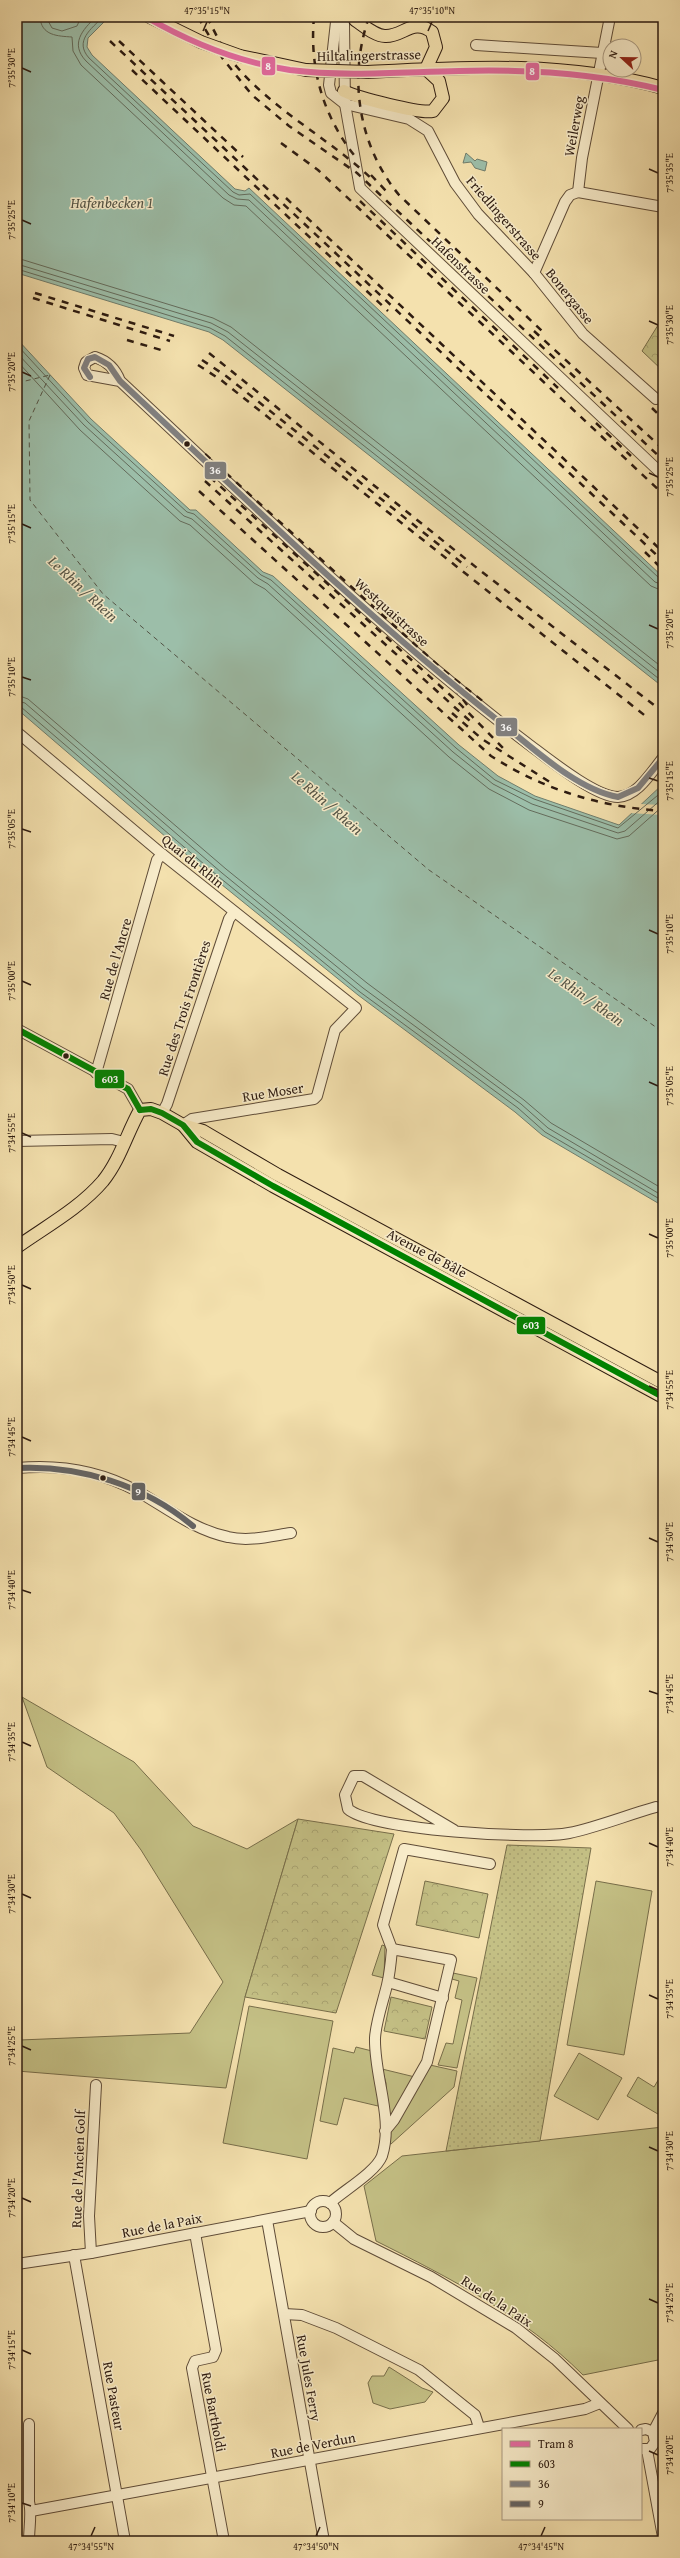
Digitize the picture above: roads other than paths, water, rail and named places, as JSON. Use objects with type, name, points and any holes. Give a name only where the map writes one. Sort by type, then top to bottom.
[{"type":"main road","name":"Hiltalingerstrasse","points":[[150,17],[201,42],[276,65],[334,72],[519,67],[598,73],[663,88]]},
{"type":"main road","points":[[344,91],[359,98],[421,112],[433,111],[443,98],[439,81],[426,69],[436,46],[433,35],[420,26],[413,26],[387,36],[379,35],[345,20]]},
{"type":"main road","name":"Avenue de Bâle","points":[[140,1110],[151,1109],[162,1113],[183,1125],[203,1131],[278,1175],[663,1383]]},
{"type":"main road","points":[[17,1247],[81,1202],[103,1181],[119,1155],[140,1110]]},
{"type":"main road","name":"Avenue de Bâle","points":[[183,1125],[197,1142],[273,1186],[663,1397]]},
{"type":"street","name":"Weilerweg","points":[[605,38],[610,17]]},
{"type":"street","points":[[345,20],[329,85],[331,93],[345,104]]},
{"type":"street","name":"Hafenstrasse","points":[[345,20],[345,104],[359,184],[362,190],[663,475]]},
{"type":"street","points":[[476,45],[602,53]]},
{"type":"street","name":"Weilerweg","points":[[578,192],[602,53]]},
{"type":"street","name":"Friedlingerstrasse","points":[[345,104],[409,118],[428,131],[454,183],[478,214],[534,273]]},
{"type":"street","points":[[578,192],[663,207]]},
{"type":"street","name":"Bonergasse","points":[[578,192],[570,195],[565,202],[534,273],[583,334],[656,399]]},
{"type":"street","name":"Westquaistrasse","points":[[120,381],[309,556],[457,690],[554,763],[587,784],[608,795],[617,797],[632,793],[638,788],[663,758]]},
{"type":"street","name":"Quai du Rhin","points":[[17,732],[162,854],[356,1008]]},
{"type":"street","name":"Rue de l'Ancre","points":[[96,1073],[157,860],[162,854]]},
{"type":"street","name":"Rue des Trois Frontières","points":[[162,1113],[167,1104],[229,919],[234,912]]},
{"type":"street","name":"Rue Moser","points":[[183,1125],[192,1119],[314,1099],[317,1096],[335,1030],[356,1008]]},
{"type":"street","points":[[17,1029],[128,1089],[140,1110]]},
{"type":"street","points":[[17,1141],[112,1139],[124,1142]]},
{"type":"street","points":[[17,1468],[65,1468],[110,1479],[137,1491],[193,1526],[230,1538],[249,1539],[292,1533]]},
{"type":"street","points":[[454,1830],[406,1804],[371,1779],[354,1776],[344,1799],[348,1809],[352,1813],[396,1824],[510,1836],[548,1836],[589,1828],[661,1806]]},
{"type":"street","points":[[330,2203],[336,2214],[334,2222],[326,2227],[318,2226],[312,2220],[311,2211],[318,2202],[330,2203],[373,2168],[381,2157],[385,2130],[381,2081],[376,2065],[375,2037],[388,1982],[392,1949],[384,1925],[404,1849],[490,1864]]},
{"type":"street","points":[[385,2130],[394,2120],[427,2062],[451,1960],[392,1949]]},
{"type":"street","points":[[388,1982],[443,1998]]},
{"type":"street","name":"Rue de l'Ancien Golf","points":[[91,2253],[89,2216],[96,2085]]},
{"type":"street","name":"Rue de la Paix","points":[[17,2264],[91,2253],[311,2211]]},
{"type":"street","name":"Rue Jules Ferry","points":[[267,2220],[324,2541]]},
{"type":"street","name":"Rue de la Paix","points":[[334,2222],[354,2239],[431,2277],[516,2328],[555,2359],[627,2428]]},
{"type":"street","name":"Rue Bartholdi","points":[[195,2234],[216,2350],[213,2357],[195,2361],[192,2368],[224,2541]]},
{"type":"street","name":"Rue Pasteur","points":[[74,2255],[125,2541]]},
{"type":"street","points":[[284,2314],[302,2315],[336,2328],[419,2370],[475,2415],[479,2427]]},
{"type":"street","name":"Rue de Verdun","points":[[31,2511],[117,2494],[310,2461],[479,2427],[585,2409],[600,2403]]},
{"type":"street","points":[[663,2413],[653,2432],[656,2442],[644,2450],[663,2538]]},
{"type":"street","points":[[29,2424],[29,2502],[31,2511],[28,2520],[29,2541]]},
{"type":"street","points":[[642,2430],[646,2429],[653,2432]]},
{"type":"water","name":"Hafenbecken 1","points":[[17,17],[53,17],[61,22],[75,17],[109,17],[88,38],[87,47],[92,55],[235,189],[245,191],[249,188],[663,577],[663,687],[223,340],[209,332],[17,273]]},
{"type":"water","points":[[466,153],[475,161],[477,159],[487,162],[485,171],[475,168],[471,162],[463,163]]},
{"type":"water","name":"Le Rhin / Rhein","points":[[17,339],[91,419],[190,510],[196,510],[263,572],[273,576],[459,745],[498,776],[535,796],[619,825],[663,784],[663,1206],[542,1135],[515,1112],[358,995],[216,880],[17,709]]},
{"type":"railway","points":[[198,17],[223,59],[252,95],[289,126],[357,173],[663,460]]},
{"type":"railway","points":[[207,17],[228,56],[252,83],[286,112],[339,151],[373,180]]},
{"type":"railway","points":[[314,17],[314,56],[321,93],[336,128],[358,160]]},
{"type":"railway","points":[[369,17],[359,63],[358,87],[366,133],[374,155],[385,175],[399,195],[543,332]]},
{"type":"railway","points":[[110,41],[663,561]]},
{"type":"railway","points":[[119,41],[243,157]]},
{"type":"railway","points":[[132,70],[388,311]]},
{"type":"railway","points":[[281,143],[318,170],[663,494]]},
{"type":"railway","points":[[371,175],[388,193]]},
{"type":"railway","points":[[286,198],[663,552]]},
{"type":"railway","points":[[360,201],[558,388]]},
{"type":"railway","points":[[35,293],[174,336]]},
{"type":"railway","points":[[33,298],[170,341]]},
{"type":"railway","points":[[534,331],[663,449]]},
{"type":"railway","points":[[127,340],[161,350]]},
{"type":"railway","points":[[209,353],[477,568],[663,712]]},
{"type":"railway","points":[[202,360],[226,376],[467,567]]},
{"type":"railway","points":[[198,365],[221,380],[648,718]]},
{"type":"railway","points":[[652,408],[663,419]]},
{"type":"railway","points":[[596,423],[631,456]]},
{"type":"railway","points":[[205,454],[442,669],[485,703]]},
{"type":"railway","points":[[210,477],[460,704],[503,748]]},
{"type":"railway","points":[[205,481],[471,722]]},
{"type":"railway","points":[[199,491],[491,756],[532,778],[574,795],[617,806],[663,811]]},
{"type":"railway","points":[[645,552],[659,566]]},
{"type":"railway","points":[[446,677],[471,710]]},
{"type":"railway","points":[[452,713],[482,739],[553,784]]},
{"type":"tram line","name":"8","points":[[146,17],[180,35],[233,57],[290,70],[353,74],[485,71],[562,73],[638,84],[663,90]]}]
